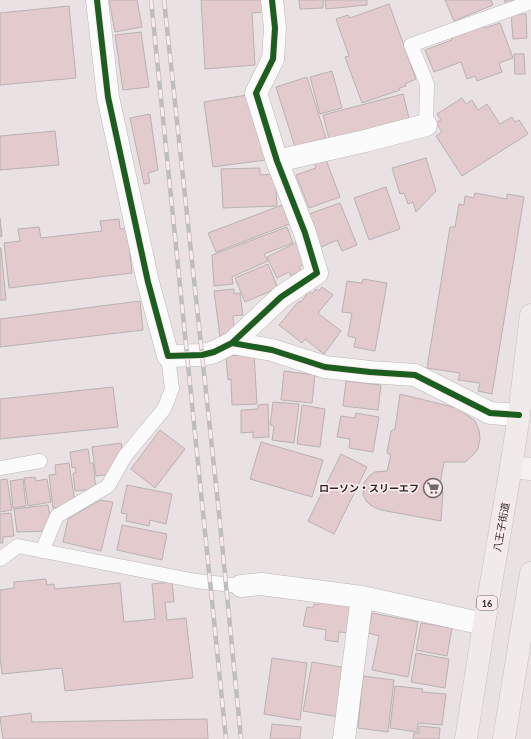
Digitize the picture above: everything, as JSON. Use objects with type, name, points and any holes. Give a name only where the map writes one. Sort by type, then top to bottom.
[{"type":"highway","name":"八王子街道","points":[[466,739],[484,624],[521,468],[519,415],[531,315]]},
{"type":"highway","points":[[504,739],[527,625],[531,573]]},
{"type":"street","points":[[96,0],[108,97],[148,282],[168,356],[202,355],[214,352],[232,343],[281,296],[317,273],[305,233],[277,161],[256,93],[273,58],[275,28],[272,0]]},
{"type":"street","points":[[277,161],[365,141],[426,125]]},
{"type":"street","points":[[232,343],[272,350],[325,367],[415,375],[490,413],[519,415]]},
{"type":"street","points":[[241,586],[261,584],[362,597],[484,624]]},
{"type":"street","points":[[344,739],[362,597]]},
{"type":"lane","points":[[426,125],[427,84],[411,45],[531,2]]},
{"type":"lane","points":[[42,551],[57,516],[108,486],[125,456],[164,409],[172,389],[168,356]]},
{"type":"lane","points":[[0,468],[40,461]]},
{"type":"lane","points":[[0,559],[18,546],[196,582],[241,586]]},
{"type":"building","points":[[109,0],[137,0],[142,27],[115,32]]},
{"type":"building","points":[[201,0],[262,0],[263,12],[252,13],[255,65],[205,69]]},
{"type":"building","points":[[299,0],[323,0],[323,8],[300,9]]},
{"type":"building","points":[[325,0],[367,0],[367,5],[326,9]]},
{"type":"building","points":[[445,0],[491,0],[493,5],[454,21]]},
{"type":"building","points":[[504,0],[517,0],[506,4]]},
{"type":"building","points":[[389,4],[416,79],[405,84],[406,86],[399,88],[400,90],[362,103],[345,57],[349,56],[336,19],[348,15],[350,18]]},
{"type":"building","points":[[69,6],[76,78],[0,85],[0,13]]},
{"type":"building","points":[[511,14],[526,14],[527,38],[513,39]]},
{"type":"building","points":[[500,23],[513,58],[499,63],[502,72],[477,81],[475,76],[467,79],[461,62],[434,72],[425,50],[452,40],[451,36],[483,24],[485,28]]},
{"type":"building","points":[[141,32],[149,87],[123,90],[115,35]]},
{"type":"building","points":[[514,54],[524,54],[525,74],[515,74]]},
{"type":"building","points":[[332,71],[342,108],[320,114],[310,77]]},
{"type":"building","points":[[307,77],[326,138],[295,147],[276,87]]},
{"type":"building","points":[[253,94],[273,159],[213,167],[204,102]]},
{"type":"building","points":[[403,94],[409,118],[329,139],[323,115]]},
{"type":"building","points":[[462,98],[466,104],[472,100],[478,110],[487,104],[500,124],[512,117],[515,122],[519,120],[528,134],[462,176],[436,136],[442,132],[436,123],[441,120],[437,114]]},
{"type":"building","points":[[150,114],[158,170],[148,173],[150,183],[144,184],[130,118]]},
{"type":"building","points":[[55,131],[59,165],[0,170],[0,136]]},
{"type":"building","points":[[325,157],[340,197],[309,208],[296,175],[316,168],[313,161]]},
{"type":"building","points":[[426,158],[436,191],[416,212],[413,202],[408,204],[404,193],[400,194],[392,168]]},
{"type":"building","points":[[260,168],[260,175],[275,174],[277,206],[223,208],[221,169]]},
{"type":"building","points":[[386,187],[400,229],[369,240],[354,198]]},
{"type":"building","points":[[475,193],[507,199],[507,194],[524,197],[492,394],[478,391],[480,383],[458,380],[460,373],[427,368],[450,227],[455,227],[459,204],[464,205],[465,196],[474,198]]},
{"type":"building","points":[[340,203],[357,245],[342,251],[337,240],[319,248],[306,215]]},
{"type":"building","points":[[285,204],[292,223],[216,252],[208,233]]},
{"type":"building","points":[[0,218],[2,236],[0,237]]},
{"type":"building","points":[[119,219],[120,229],[127,228],[132,273],[9,288],[4,243],[20,241],[18,229],[39,227],[41,238],[102,231],[100,221]]},
{"type":"building","points":[[287,227],[293,243],[264,254],[268,261],[232,277],[233,284],[214,286],[212,255]]},
{"type":"building","points":[[297,242],[307,263],[299,267],[302,270],[291,276],[289,272],[277,278],[267,257]]},
{"type":"building","points":[[1,248],[6,300],[0,300]]},
{"type":"building","points":[[268,264],[278,288],[245,302],[235,278]]},
{"type":"building","points":[[363,279],[387,283],[375,351],[354,347],[356,338],[348,336],[352,313],[342,312],[347,281],[362,283]]},
{"type":"building","points":[[322,287],[333,295],[318,313],[341,331],[324,354],[305,339],[302,343],[279,325],[299,301],[301,302],[309,291],[312,294],[316,289],[319,291]]},
{"type":"building","points":[[234,289],[234,294],[240,293],[243,315],[233,316],[235,335],[220,337],[214,291]]},
{"type":"building","points":[[140,301],[143,330],[0,347],[0,319]]},
{"type":"building","points":[[254,354],[257,404],[232,405],[231,379],[228,380],[226,356]]},
{"type":"building","points":[[284,371],[315,375],[312,403],[281,400]]},
{"type":"building","points":[[346,381],[381,385],[378,410],[343,406]]},
{"type":"building","points":[[113,387],[118,427],[0,439],[0,399]]},
{"type":"building","points":[[400,394],[457,408],[475,421],[479,430],[480,439],[478,449],[473,455],[465,462],[444,462],[439,490],[443,492],[441,521],[381,510],[367,502],[363,495],[364,483],[369,476],[375,472],[387,471],[391,455],[387,453],[391,431],[395,429]]},
{"type":"building","points":[[273,402],[299,404],[294,443],[272,440],[274,426],[270,425]]},
{"type":"building","points":[[268,404],[269,437],[253,438],[253,432],[241,433],[241,410],[258,409],[258,405]]},
{"type":"building","points":[[302,405],[325,409],[320,447],[297,444]]},
{"type":"building","points":[[356,413],[379,417],[373,452],[349,448],[350,439],[337,437],[341,416],[355,418]]},
{"type":"building","points":[[160,430],[185,449],[155,488],[131,469]]},
{"type":"building","points":[[261,442],[323,460],[312,497],[250,479]]},
{"type":"building","points":[[121,443],[123,454],[114,474],[96,476],[92,447]]},
{"type":"building","points":[[88,449],[90,463],[93,463],[96,489],[75,491],[73,473],[76,473],[75,467],[72,468],[70,452]]},
{"type":"building","points":[[341,454],[367,467],[334,534],[308,521]]},
{"type":"building","points":[[69,463],[75,502],[68,506],[53,508],[49,475],[56,474],[55,465]]},
{"type":"building","points":[[35,477],[36,481],[47,479],[51,502],[28,506],[24,478]]},
{"type":"building","points":[[7,479],[12,510],[0,512],[0,480]]},
{"type":"building","points":[[23,479],[26,506],[13,508],[10,481]]},
{"type":"building","points":[[127,485],[172,494],[166,524],[150,520],[149,526],[126,521],[127,514],[121,513]]},
{"type":"building","points":[[100,500],[113,502],[101,551],[63,542],[68,519]]},
{"type":"building","points":[[48,505],[51,521],[47,531],[17,532],[14,509]]},
{"type":"building","points":[[11,513],[14,536],[3,537],[3,543],[0,543],[0,514]]},
{"type":"building","points":[[122,525],[167,534],[162,560],[117,550]]},
{"type":"building","points":[[46,579],[47,585],[54,584],[55,589],[120,583],[124,622],[155,619],[152,584],[172,582],[174,602],[165,602],[167,620],[186,618],[193,678],[65,691],[62,668],[2,674],[0,656],[0,590],[14,588],[14,582]]},
{"type":"building","points":[[319,601],[355,604],[350,633],[339,632],[338,642],[325,640],[326,630],[303,626],[307,607],[313,608],[314,604],[318,605]]},
{"type":"building","points":[[372,613],[418,622],[408,677],[372,670],[379,636],[368,633]]},
{"type":"building","points":[[421,623],[452,628],[447,656],[416,650]]},
{"type":"building","points":[[416,653],[449,659],[445,688],[411,682]]},
{"type":"building","points":[[272,658],[307,663],[300,720],[264,714]]},
{"type":"building","points":[[312,662],[347,668],[339,717],[303,711]]},
{"type":"building","points":[[363,676],[394,680],[388,732],[358,728]]},
{"type":"building","points":[[395,686],[423,689],[422,692],[446,694],[442,725],[418,723],[417,732],[390,728]]},
{"type":"building","points":[[31,713],[32,722],[207,719],[208,739],[3,739],[0,717]]},
{"type":"building","points":[[272,724],[301,727],[300,739],[270,739]]},
{"type":"building","points":[[419,726],[440,728],[439,739],[413,739],[414,733],[419,733]]},
{"type":"railway","points":[[151,0],[226,739]]},
{"type":"railway","points":[[164,0],[219,513],[241,739]]},
{"type":"cycle path","points":[[97,0],[108,97],[148,282],[168,356],[202,355],[214,352],[232,343],[272,350],[325,367],[415,375],[490,413],[519,415]]},
{"type":"cycle path","points":[[232,343],[281,297],[317,273],[305,233],[277,161],[256,93],[273,59],[275,28],[272,0]]},
{"type":"place","name":"ローソン・スリーエフ","points":[[433,488]]}]
